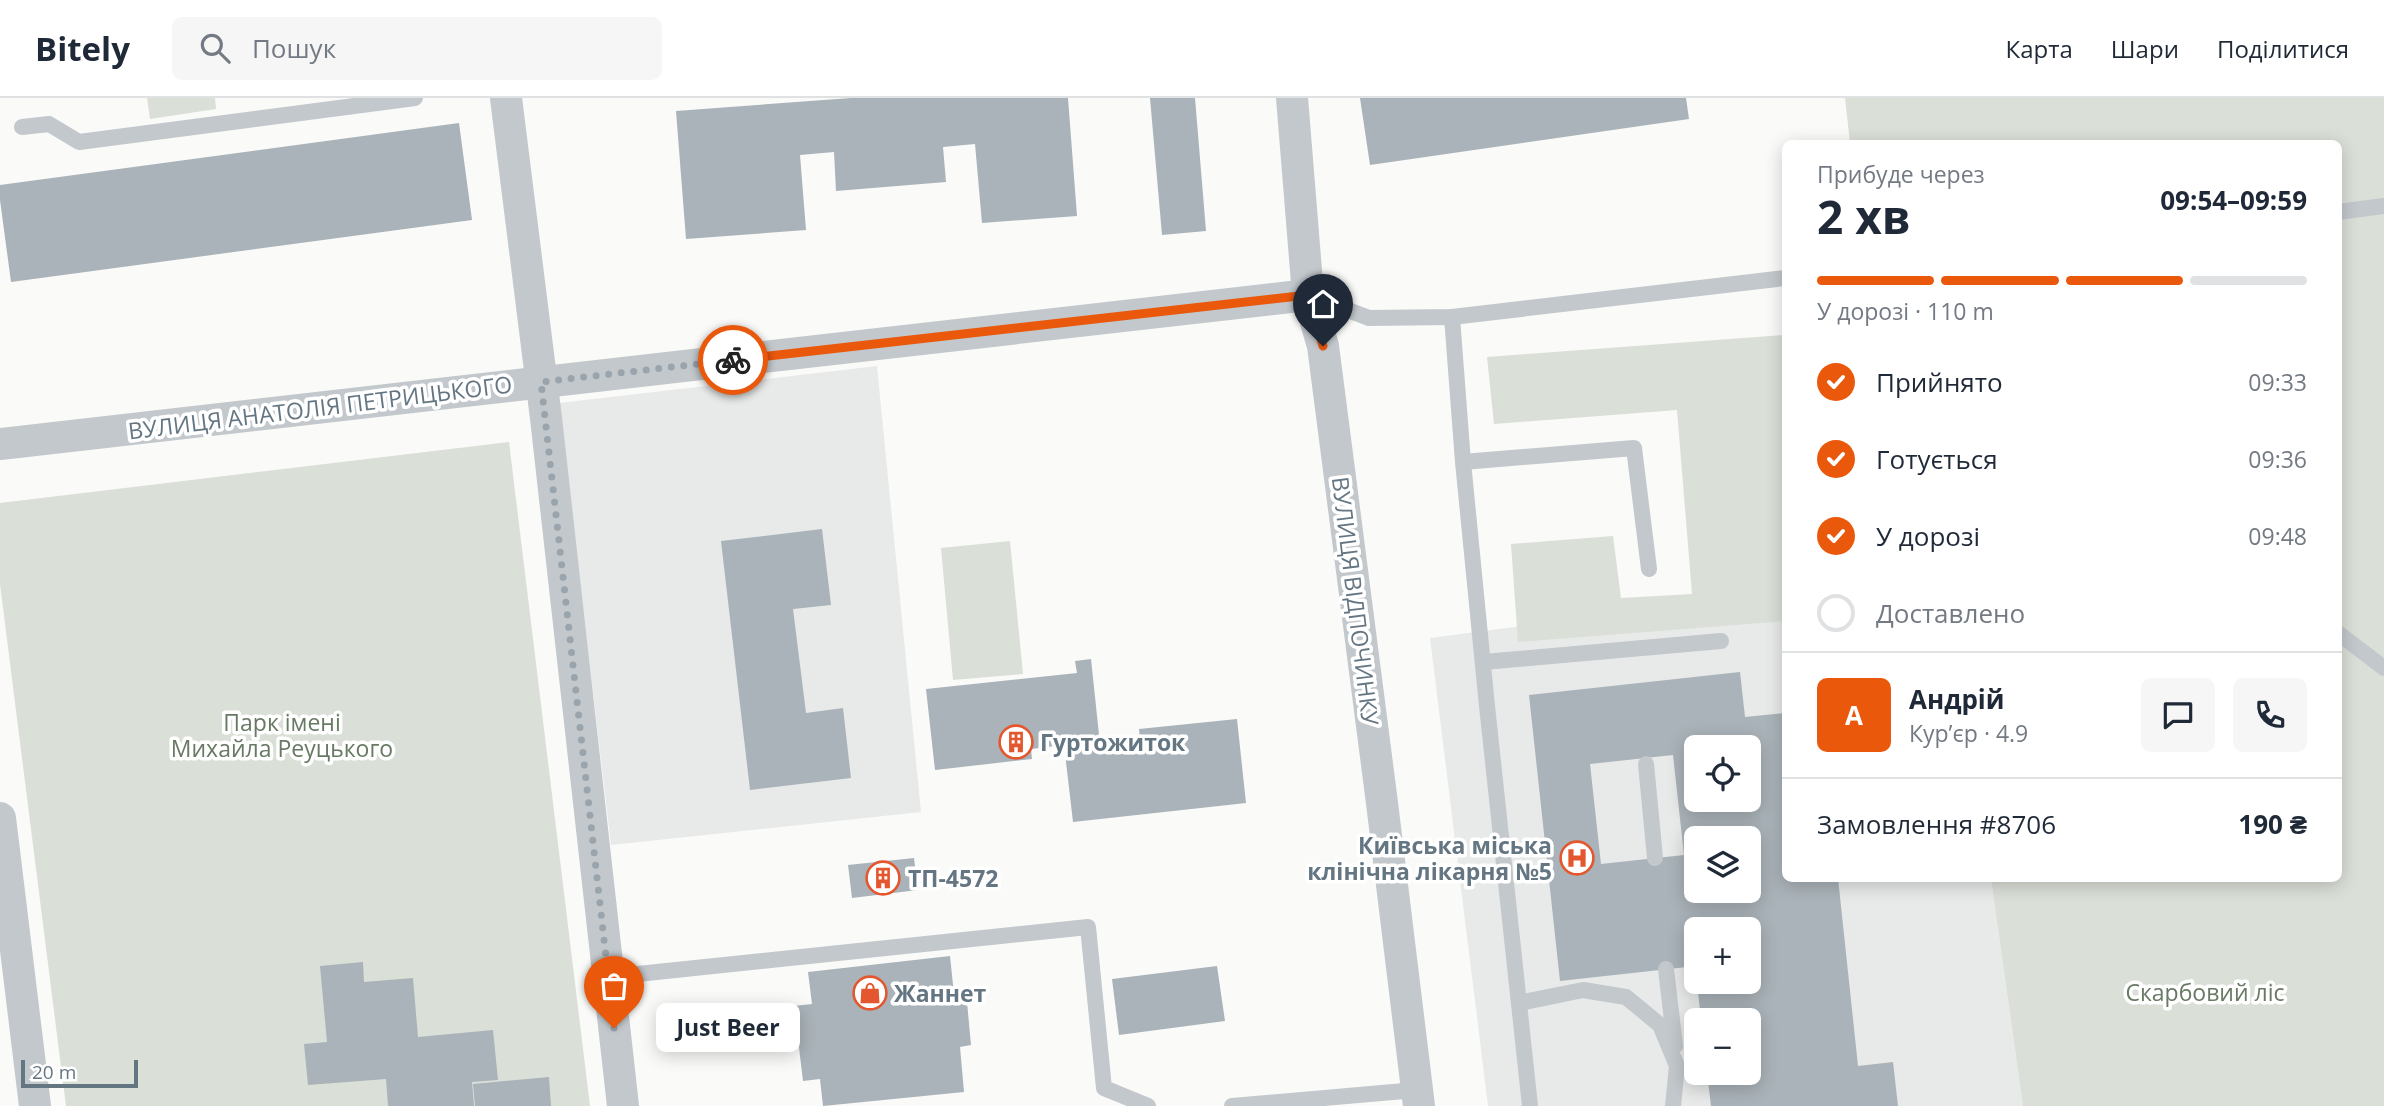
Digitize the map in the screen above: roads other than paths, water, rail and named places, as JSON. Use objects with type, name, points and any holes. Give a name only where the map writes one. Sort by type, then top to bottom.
[{"type":"street","points":[[506,98],[623,1106]]},
{"type":"street","name":"ВУЛИЦЯ ВІДПОЧИНКУ","points":[[1292,98],[1308,295],[1323,346],[1418,1098]]},
{"type":"street","name":"ВУЛИЦЯ АНАТОЛІЯ ПЕТРИЦЬКОГО","points":[[0,444],[1308,295]]},
{"type":"street","points":[[0,818],[16,998],[36,1106]]},
{"type":"lane","points":[[22,127],[49,124],[79,142],[415,98]]},
{"type":"lane","points":[[2342,211],[2384,206]]},
{"type":"lane","points":[[1308,295],[1369,318],[1452,317],[1782,278]]},
{"type":"lane","points":[[1452,317],[1463,462],[1530,1106]]},
{"type":"lane","points":[[1463,462],[1634,447],[1649,569]]},
{"type":"lane","points":[[2342,636],[2384,668]]},
{"type":"lane","points":[[1483,662],[1721,641]]},
{"type":"lane","points":[[1646,764],[1655,858]]},
{"type":"lane","points":[[608,977],[1088,928],[1104,1088],[1147,1106]]},
{"type":"lane","points":[[1666,970],[1677,1066],[1673,1106]]},
{"type":"lane","points":[[1519,1003],[1583,990],[1626,997],[1660,1025],[1677,1066]]},
{"type":"lane","points":[[1232,1106],[1418,1098]]},
{"type":"place","name":"Гуртожиток","points":[[1016,742]]},
{"type":"place","name":"Київська міська клінічна лікарня №5","points":[[1577,858]]},
{"type":"place","name":"ТП-4572","points":[[883,878]]},
{"type":"place","name":"Жаннет","points":[[870,993]]},
{"type":"place","name":"Just Beer","points":[[614,1028]]},
{"type":"park label","name":"Парк імені Михайла Реуцького","points":[[282,735]]},
{"type":"park label","name":"Скарбовий ліс","points":[[2205,992]]}]
